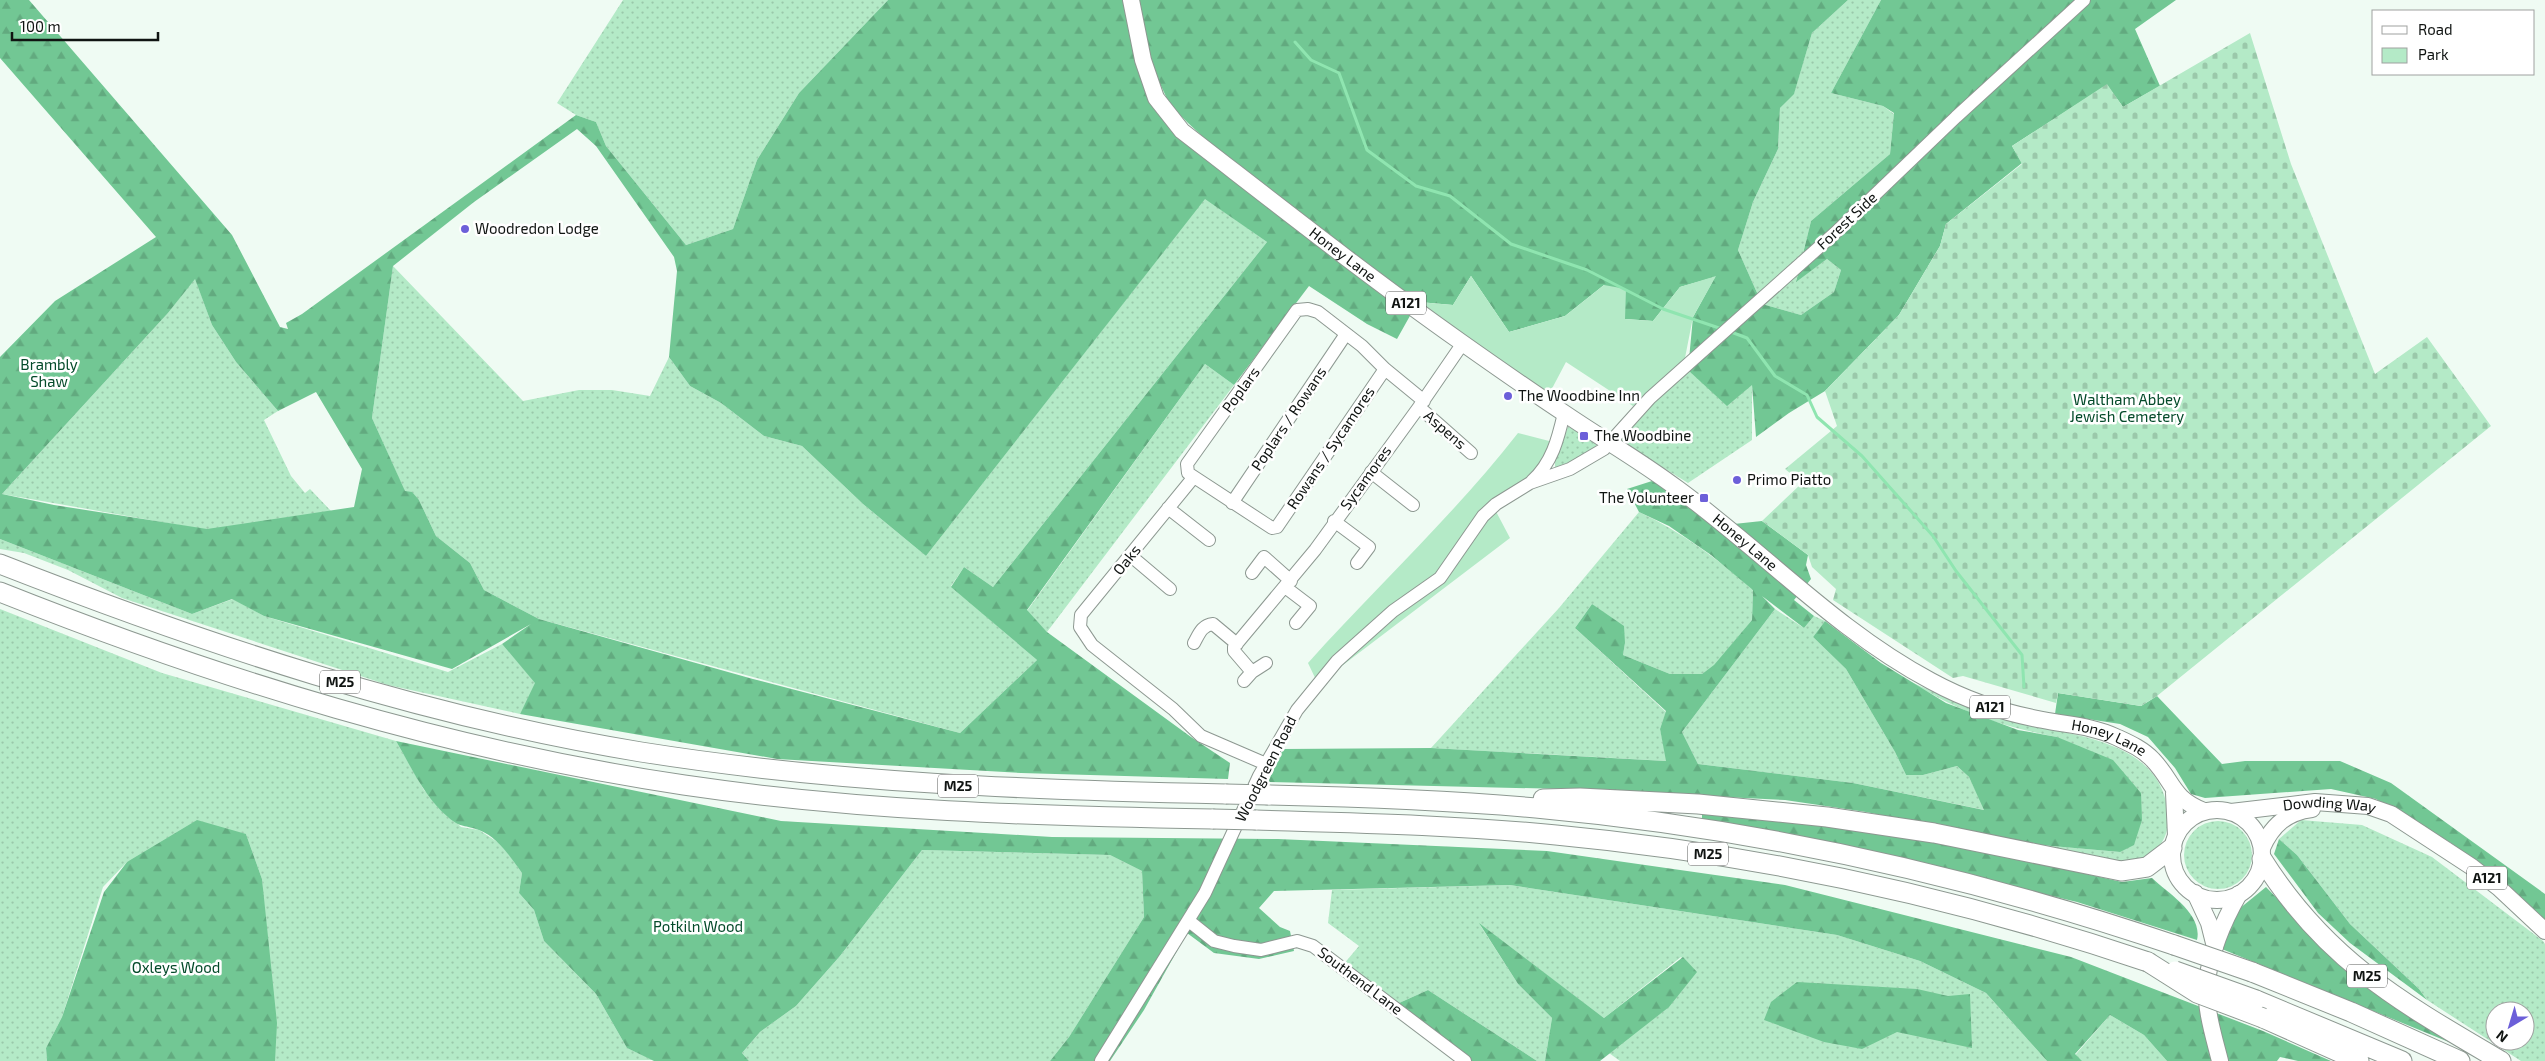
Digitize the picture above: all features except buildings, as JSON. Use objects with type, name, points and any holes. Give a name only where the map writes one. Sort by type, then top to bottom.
[{"type":"highway","name":"M25","points":[[0,564],[160,624],[290,667],[428,707],[585,742],[700,761],[852,778],[1014,788],[1268,795],[1482,804],[1653,822],[1811,848],[1909,869],[2012,895],[2174,945],[2252,972],[2351,1012],[2460,1061]]},
{"type":"highway","name":"M25","points":[[0,592],[155,650],[292,696],[457,741],[584,768],[686,785],[844,804],[984,813],[1256,820],[1508,831],[1604,840],[1707,854],[1810,872],[1928,898],[2061,934],[2256,1000],[2402,1061]]},
{"type":"highway","name":"M25","points":[[1482,804],[1580,798],[1761,809],[1934,833],[2121,871],[2147,867],[2174,842]]},
{"type":"highway","name":"M25","points":[[2262,854],[2297,910],[2340,955],[2402,1001],[2501,1061]]},
{"type":"highway","name":"M25","points":[[2148,962],[2197,993],[2263,1018],[2359,1061]]},
{"type":"main road","name":"Honey Lane","points":[[1131,0],[1149,80],[1156,98],[1182,131],[1402,300],[1564,413],[1688,496],[1852,631],[1896,661],[1933,682],[1983,705],[2039,719],[2092,729],[2137,747],[2152,759],[2174,793],[2187,803],[2204,811]]},
{"type":"main road","points":[[2174,793],[2174,864],[2178,876],[2195,894],[2209,923],[2214,947]]},
{"type":"main road","name":"Dowding Way","points":[[2231,812],[2315,802],[2342,802],[2368,806],[2391,814],[2479,872],[2545,931]]},
{"type":"main road","name":"Dowding Way","points":[[2262,854],[2269,832],[2281,820],[2299,811],[2315,809],[2364,816],[2421,835]]},
{"type":"main road","points":[[2174,842],[2189,819],[2204,811],[2231,812],[2243,817],[2253,826],[2262,854],[2256,878],[2239,894],[2214,947],[2207,982],[2209,1010],[2220,1061]]},
{"type":"main road","points":[[2195,894],[2216,900],[2239,894]]},
{"type":"street","name":"Forest Side","points":[[1609,442],[1650,398],[1835,233],[1956,117],[2084,0]]},
{"type":"street","name":"Poplars","points":[[1193,478],[1188,473],[1187,464],[1298,310],[1308,309],[1318,312],[1346,334]]},
{"type":"street","name":"Aspens","points":[[1346,334],[1385,369],[1471,453]]},
{"type":"street","name":"Poplars / Rowans","points":[[1232,504],[1346,334]]},
{"type":"street","name":"Sycamores","points":[[1237,644],[1315,550],[1463,343]]},
{"type":"street","name":"Rowans / Sycamores","points":[[1232,504],[1272,528],[1277,527],[1385,369]]},
{"type":"street","name":"Woodgreen Road","points":[[1530,483],[1547,464],[1555,447],[1564,413]]},
{"type":"street","name":"Woodgreen Road","points":[[1101,1061],[1189,922],[1220,865],[1266,764],[1297,710],[1337,661],[1394,611],[1440,578],[1483,516],[1514,491],[1530,483],[1570,469],[1604,449],[1609,442]]},
{"type":"street","points":[[1371,472],[1413,505]]},
{"type":"street","points":[[1193,478],[1232,504]]},
{"type":"street","name":"Oaks","points":[[1193,478],[1081,615],[1080,627],[1092,645],[1172,709],[1201,736],[1266,764]]},
{"type":"street","points":[[1168,508],[1209,540]]},
{"type":"street","points":[[1334,522],[1369,547],[1357,563]]},
{"type":"street","points":[[1131,556],[1170,588]]},
{"type":"street","points":[[1252,573],[1264,557],[1310,606],[1296,623]]},
{"type":"street","points":[[1194,643],[1201,630],[1207,625],[1213,624],[1237,644],[1234,647],[1234,651],[1248,676],[1266,663]]},
{"type":"street","name":"Southend Lane","points":[[1189,922],[1214,941],[1234,946],[1261,950],[1297,941],[1313,946],[1465,1061]]},
{"type":"green space","name":"Brambly Shaw","points":[[0,0],[29,0],[232,235],[280,327],[288,329],[286,323],[302,314],[576,115],[596,122],[606,146],[686,245],[733,229],[757,160],[799,93],[888,0],[1124,0],[1152,99],[1395,302],[1387,306],[1411,314],[1397,339],[1367,324],[1309,286],[1234,385],[1205,364],[1027,610],[1047,632],[1191,737],[1230,763],[1228,779],[1021,773],[777,759],[520,714],[535,683],[502,644],[531,624],[452,669],[264,616],[232,599],[192,614],[0,539],[0,357],[55,301],[156,237],[0,58]],"holes":[[[577,129],[596,146],[674,257],[677,271],[669,357],[690,386],[721,403],[764,436],[802,446],[863,504],[926,556],[1205,199],[1267,242],[993,587],[964,567],[951,587],[1037,660],[960,733],[753,679],[539,619],[484,590],[470,563],[436,536],[419,500],[412,492],[405,491],[372,418],[393,266],[474,202]],[[195,279],[212,325],[236,362],[278,411],[316,392],[362,469],[354,507],[207,529],[54,505],[2,494],[168,313]]]},
{"type":"green space","points":[[623,0],[888,0],[799,93],[757,160],[733,229],[686,245],[606,146],[596,122],[576,115],[557,103]]},
{"type":"green space","points":[[1138,0],[1848,0],[1812,33],[1794,94],[1780,108],[1778,149],[1753,202],[1738,250],[1762,304],[1801,315],[1834,292],[1841,270],[1827,259],[1796,282],[1811,221],[1890,154],[1894,113],[1883,106],[1831,93],[1881,0],[2176,0],[2135,29],[2160,86],[2123,107],[2107,85],[2012,146],[2022,163],[1946,224],[1940,246],[1899,315],[1825,391],[1789,413],[1756,437],[1752,385],[1727,406],[1688,370],[1693,317],[1715,277],[1680,287],[1653,321],[1625,319],[1604,285],[1565,316],[1509,332],[1471,276],[1453,305],[1419,302],[1328,237],[1227,159],[1170,105],[1154,71]]},
{"type":"green space","points":[[1848,0],[1881,0],[1831,93],[1883,106],[1894,114],[1890,154],[1811,221],[1796,281],[1827,259],[1841,270],[1834,292],[1801,315],[1762,304],[1738,250],[1753,202],[1778,149],[1780,108],[1794,93],[1812,33]]},
{"type":"green space","name":"Waltham Abbey Jewish Cemetery","points":[[2250,33],[2291,164],[2375,374],[2427,337],[2491,426],[2157,696],[2141,706],[2058,693],[2056,703],[1963,676],[1953,678],[1833,600],[1836,589],[1812,567],[1808,555],[1762,521],[1802,483],[1785,469],[1837,426],[1825,391],[1899,315],[1940,246],[1946,224],[2022,164],[2012,146],[2107,84],[2123,107]]},
{"type":"green space","points":[[1205,198],[1267,242],[993,587],[964,567],[951,586],[1037,660],[960,733],[539,619],[484,590],[470,563],[436,536],[419,500],[405,492],[372,418],[393,266],[523,401],[579,390],[612,390],[650,396],[669,357],[690,386],[721,403],[764,436],[802,446],[863,504],[926,556]]},
{"type":"green space","points":[[1471,276],[1509,332],[1565,316],[1604,285],[1626,289],[1625,319],[1653,321],[1680,287],[1716,276],[1693,317],[1684,363],[1633,406],[1566,362],[1547,398],[1419,302],[1453,305]]},
{"type":"green space","points":[[195,278],[212,325],[236,362],[278,411],[264,420],[291,476],[305,493],[310,489],[332,512],[207,530],[2,494],[168,313]]},
{"type":"green space","points":[[1205,364],[1234,385],[1047,632],[1027,611]]},
{"type":"green space","points":[[1688,370],[1752,385],[1752,440],[1688,483],[1617,439]]},
{"type":"green space","points":[[1568,427],[1574,428],[1596,443],[1596,446],[1577,459],[1555,468],[1555,459]]},
{"type":"green space","points":[[1518,433],[1553,442],[1531,479],[1491,502],[1510,538],[1318,684],[1308,663],[1442,522]]},
{"type":"green space","points":[[1652,481],[1669,490],[1715,526],[1762,521],[1808,555],[1806,565],[1811,579],[1794,600],[1814,616],[1804,628],[1762,596],[1775,609],[1682,732],[1698,764],[1853,783],[1984,810],[1969,777],[1957,766],[1923,775],[1906,775],[1895,752],[1846,669],[1813,637],[1825,621],[1881,663],[1946,703],[2018,730],[2057,737],[2113,760],[2141,793],[2142,820],[2134,845],[2120,852],[2018,843],[1866,812],[1785,800],[1562,789],[1268,782],[1283,749],[1431,748],[1666,761],[1660,729],[1666,711],[1575,628],[1592,604],[1624,626],[1625,643],[1623,655],[1670,674],[1702,674],[1714,665],[1752,620],[1753,590],[1711,555],[1669,526],[1639,512],[1627,489]]},
{"type":"green space","points":[[1639,512],[1670,528],[1699,547],[1753,589],[1752,620],[1714,666],[1702,674],[1670,674],[1623,655],[1625,643],[1592,604],[1575,628],[1666,712],[1660,729],[1667,761],[1431,748],[1559,608]]},
{"type":"green space","points":[[0,539],[192,614],[233,599],[264,616],[448,672],[502,644],[536,683],[520,714],[388,685],[122,598],[68,570],[24,553],[0,549]]},
{"type":"green space","points":[[0,609],[162,673],[396,741],[424,790],[461,827],[479,830],[502,845],[522,873],[519,893],[534,910],[544,941],[596,994],[627,1048],[653,1060],[274,1061],[262,879],[246,834],[127,862],[103,887],[62,1017],[46,1048],[47,1061],[0,1061]]},
{"type":"green space","points":[[1775,609],[1804,628],[1814,616],[1825,621],[1813,637],[1846,669],[1895,752],[1906,775],[1923,775],[1957,766],[1969,777],[1985,810],[1853,783],[1698,764],[1682,732]]},
{"type":"green space","points":[[1911,682],[1956,702],[2002,719],[2081,736],[2108,744],[2131,755],[2150,771],[2163,793],[2168,821],[2165,837],[2161,844],[2150,854],[2128,864],[2018,843],[2120,852],[2057,737],[1981,717],[1963,710]]},
{"type":"green space","points":[[2058,693],[2141,706],[2157,696],[2222,764],[2245,761],[2340,761],[2391,783],[2545,894],[2545,922],[2491,874],[2451,843],[2376,799],[2331,789],[2205,798],[2191,794],[2175,768],[2148,737],[2120,724],[2055,714]]},
{"type":"green space","name":"Potkiln Wood","points":[[396,741],[781,821],[1052,837],[1278,839],[1547,851],[1785,885],[2071,957],[2263,1031],[2331,1061],[2298,1061],[2280,1057],[2277,1061],[2167,1061],[2144,1035],[2110,1015],[2075,1054],[2082,1061],[2047,1061],[1986,993],[1920,961],[1837,935],[1510,885],[1274,891],[1259,908],[1280,927],[1290,931],[1294,951],[1259,959],[1214,953],[1187,933],[1144,1010],[1110,1061],[1050,1061],[1069,1037],[1144,917],[1142,871],[1110,855],[922,850],[840,956],[796,1006],[760,1032],[742,1053],[749,1061],[654,1061],[627,1048],[596,994],[544,941],[534,910],[519,893],[522,873],[508,854],[486,833],[456,823],[432,801]]},
{"type":"green space","points":[[1702,810],[1932,839],[2122,882],[2152,878],[2190,913],[2195,922],[2197,940],[2077,902],[1816,839],[1702,819]]},
{"type":"green space","name":"Oxleys Wood","points":[[197,820],[246,834],[262,879],[277,1023],[275,1061],[47,1061],[46,1048],[62,1017],[104,892],[127,862]]},
{"type":"green space","points":[[2301,820],[2362,825],[2432,857],[2543,941],[2545,944],[2545,1061],[2521,1061],[2506,1051],[2535,1051],[2535,1001],[2485,1001],[2485,1038],[2427,1000],[2419,989],[2350,924],[2297,855],[2279,839]]},
{"type":"green space","points":[[2211,821],[2225,821],[2237,826],[2247,836],[2252,848],[2252,862],[2247,874],[2237,884],[2225,889],[2211,889],[2199,884],[2189,874],[2184,862],[2184,848],[2189,836],[2199,826]]},
{"type":"green space","points":[[2279,839],[2297,855],[2350,924],[2419,989],[2427,1000],[2350,943],[2318,913],[2274,854]]},
{"type":"green space","points":[[922,850],[1110,855],[1142,871],[1144,917],[1069,1037],[1050,1061],[749,1061],[742,1053],[760,1032],[796,1006],[840,956]]},
{"type":"green space","points":[[1510,885],[1837,935],[1920,961],[1986,993],[2047,1061],[1620,1061],[1609,1053],[1694,973],[1681,957],[1604,1018],[1480,925],[1518,984],[1552,1018],[1545,1061],[1537,1061],[1428,990],[1388,1008],[1337,972],[1359,946],[1328,923],[1332,890]]},
{"type":"green space","points":[[2266,887],[2299,921],[2461,1047],[2217,947],[2239,909]]},
{"type":"green space","points":[[1479,923],[1604,1018],[1683,957],[1697,972],[1669,1007],[1600,1061],[1545,1061],[1552,1018],[1518,984]]},
{"type":"green space","points":[[1797,982],[1917,989],[1948,996],[1970,994],[1972,1048],[1897,1032],[1862,1049],[1824,1042],[1764,1020],[1771,1002]]},
{"type":"green space","points":[[1428,990],[1537,1061],[1462,1061],[1388,1008]]},
{"type":"green space","points":[[2110,1015],[2144,1035],[2167,1061],[2070,1061]]},
{"type":"waterway","points":[[1295,42],[1311,60],[1339,73],[1367,150],[1416,186],[1450,196],[1511,244],[1587,270],[1663,309],[1722,329]]},
{"type":"waterway","points":[[1731,332],[1747,338],[1775,376],[1807,395],[1817,417],[1862,456],[1933,536],[1956,571],[2022,655],[2024,687]]},
{"type":"place","name":"Woodredon Lodge","points":[[465,229]]},
{"type":"place","name":"The Woodbine Inn","points":[[1508,396]]},
{"type":"place","name":"The Woodbine","points":[[1584,436]]},
{"type":"place","name":"Primo Piatto","points":[[1737,480]]},
{"type":"place","name":"The Volunteer","points":[[1704,498]]}]
